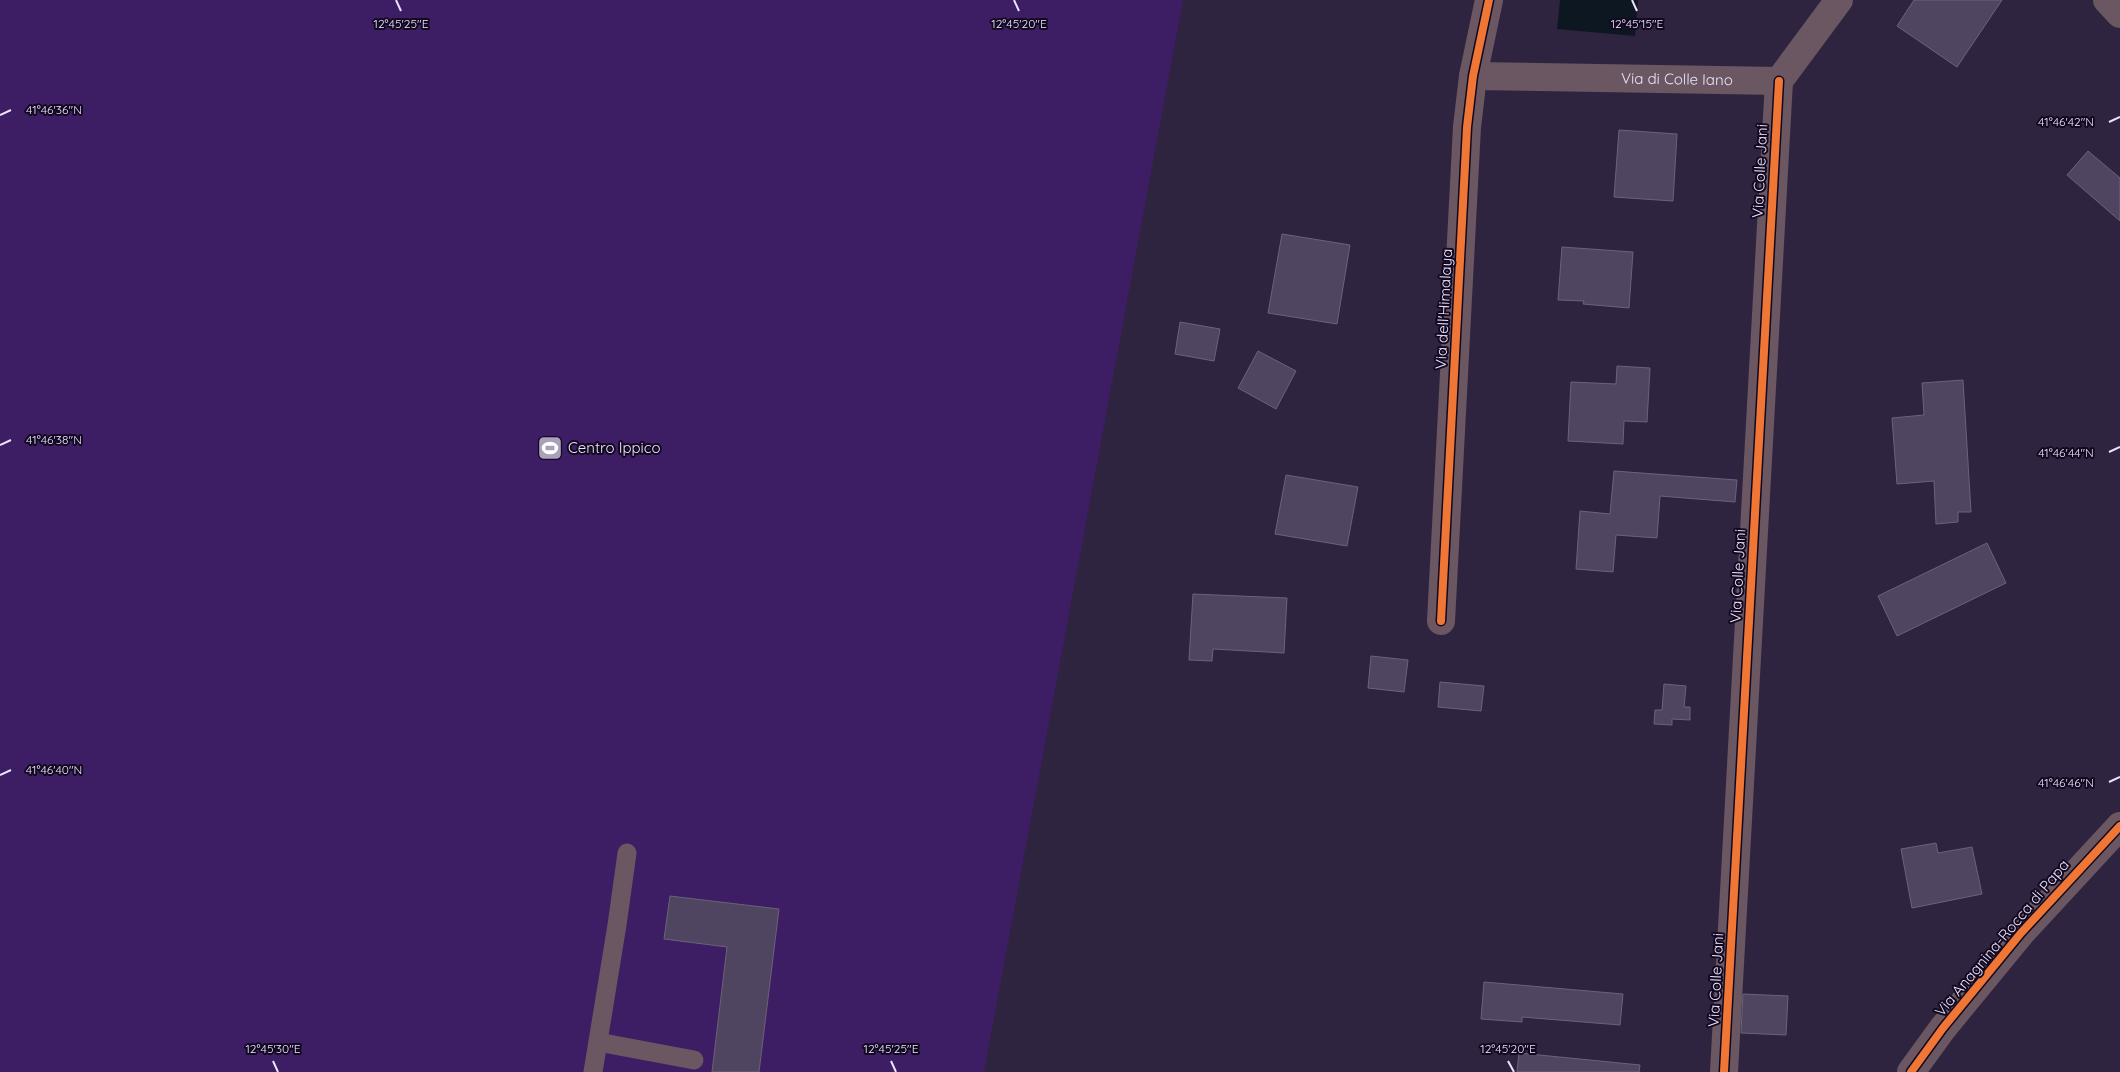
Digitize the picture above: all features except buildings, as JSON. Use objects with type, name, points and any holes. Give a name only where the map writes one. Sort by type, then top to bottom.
[{"type":"street","name":"Via dell'Himalaya","points":[[1441,621],[1467,127],[1473,76],[1489,0]]},
{"type":"street","points":[[1779,81],[1839,0]]},
{"type":"street","points":[[2107,0],[2120,14]]},
{"type":"street","name":"Via di Colle Iano","points":[[1473,76],[1779,81]]},
{"type":"street","name":"Via Colle Jani","points":[[1724,1072],[1779,81]]},
{"type":"street","name":"Via Anagnina-Rocca di Papa","points":[[1911,1072],[1943,1028],[2021,933],[2120,826]]},
{"type":"lane","points":[[593,1072],[627,853]]},
{"type":"lane","points":[[598,1042],[694,1060]]},
{"type":"shaded area","name":"Centro Ippico","points":[[0,0],[1183,0],[984,1072],[759,1072],[779,909],[670,896],[665,939],[727,947],[712,1072],[0,1072]]},
{"type":"water","points":[[1560,0],[1638,0],[1635,36],[1557,29]]},
{"type":"cycle path","points":[[1441,621],[1467,127],[1473,76],[1489,0]]},
{"type":"cycle path","points":[[1724,1072],[1779,81]]},
{"type":"cycle path","points":[[1911,1072],[1943,1028],[2021,933],[2120,826]]},
{"type":"place","name":"Centro Ippico","points":[[550,448]]}]
